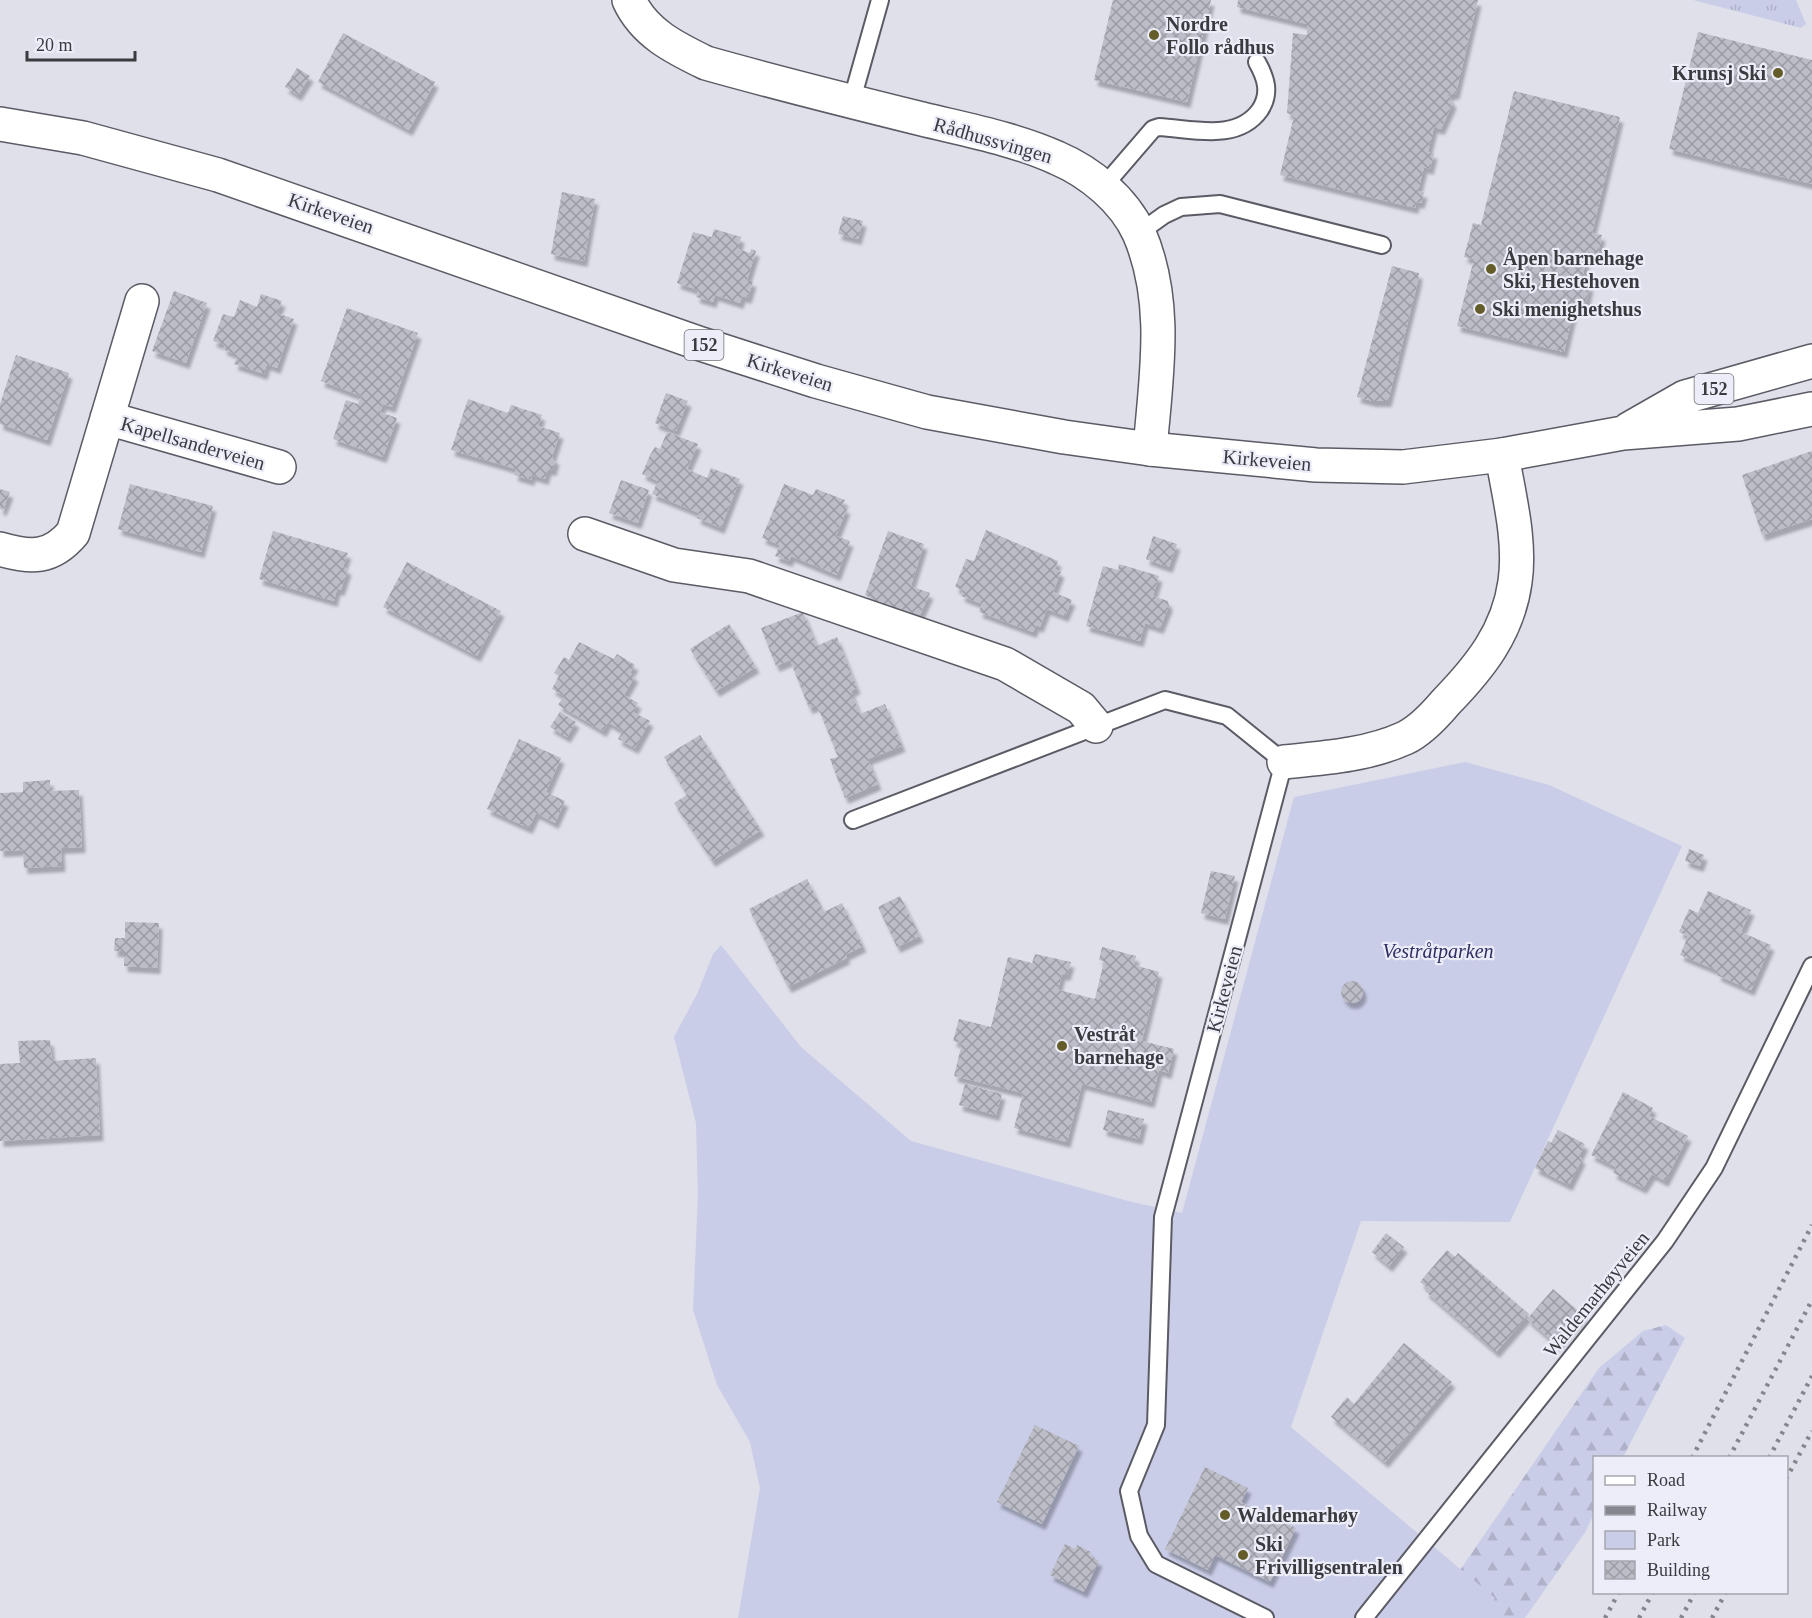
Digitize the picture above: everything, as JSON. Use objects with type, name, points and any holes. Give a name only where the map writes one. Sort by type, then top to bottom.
[{"type":"street","name":"Rådhussvingen","points":[[629,0],[634,12],[648,29],[670,46],[706,63],[1036,150],[1058,158],[1103,187],[1130,216],[1139,234],[1154,283],[1158,312],[1158,362],[1150,449]]},
{"type":"street","name":"Kirkeveien","points":[[0,124],[83,138],[218,175],[701,344],[888,401],[983,423],[1150,449],[1316,465],[1430,465],[1502,455],[1623,433],[1738,424],[1812,409]]},
{"type":"street","name":"Kapellsanderveien","points":[[0,549],[40,555],[61,547],[73,533],[142,302]]},
{"type":"street","name":"Kirkeveien","points":[[1623,433],[1684,397],[1812,361]]},
{"type":"street","name":"Kapellsanderveien","points":[[107,418],[279,467]]},
{"type":"street","points":[[1284,762],[1352,754],[1406,737],[1436,713],[1476,670],[1504,625],[1515,580],[1516,559],[1502,455]]},
{"type":"street","points":[[585,534],[674,565],[749,576],[1005,664],[1081,708],[1096,726]]},
{"type":"lane","points":[[851,103],[880,0]]},
{"type":"lane","points":[[1103,187],[1154,129],[1159,127],[1226,132],[1252,121],[1264,103],[1267,91],[1265,76],[1257,62]]},
{"type":"lane","points":[[1139,234],[1164,215],[1181,207],[1220,204],[1382,245]]},
{"type":"lane","points":[[853,820],[1165,700],[1227,716],[1284,762]]},
{"type":"lane","name":"Kirkeveien","points":[[1265,1618],[1156,1564],[1139,1536],[1129,1491],[1156,1425],[1163,1216],[1284,762]]},
{"type":"lane","name":"Waldemarhøyveien","points":[[1364,1618],[1665,1241],[1714,1168],[1812,966]]},
{"type":"green space","points":[[1693,0],[1796,0],[1806,24],[1801,28]]},
{"type":"green space","name":"Vestråtparken","points":[[1465,762],[1549,785],[1682,846],[1510,1222],[1361,1221],[1291,1427],[1495,1598],[1483,1618],[738,1618],[760,1488],[750,1442],[717,1385],[693,1310],[698,1195],[696,1123],[674,1037],[698,992],[713,954],[721,945],[801,1047],[911,1141],[1132,1202],[1182,1213],[1294,797]]},
{"type":"green space","points":[[1666,1325],[1685,1338],[1624,1456],[1593,1456],[1593,1515],[1586,1531],[1525,1618],[1427,1618],[1599,1368],[1643,1331]]},
{"type":"building","points":[[1113,0],[1211,0],[1187,102],[1094,80]]},
{"type":"building","points":[[1238,0],[1478,0],[1456,93],[1448,95],[1453,103],[1441,129],[1434,127],[1428,152],[1434,153],[1430,169],[1424,167],[1418,191],[1424,192],[1421,203],[1416,202],[1415,208],[1280,175],[1294,116],[1301,118],[1287,113],[1293,33],[1307,35],[1307,24],[1237,7]]},
{"type":"building","points":[[1698,32],[1812,60],[1812,184],[1669,149]]},
{"type":"building","points":[[343,33],[435,82],[409,130],[318,82]]},
{"type":"building","points":[[297,68],[310,76],[298,95],[285,87]]},
{"type":"building","points":[[1514,91],[1620,117],[1592,233],[1602,235],[1598,253],[1588,251],[1581,284],[1590,285],[1586,303],[1576,301],[1564,352],[1457,326],[1474,259],[1464,257],[1473,223],[1481,225]]},
{"type":"building","points":[[562,192],[595,199],[584,261],[551,254]]},
{"type":"building","points":[[843,216],[863,221],[858,239],[838,234]]},
{"type":"building","points":[[714,229],[741,237],[738,249],[750,253],[751,249],[756,251],[747,280],[753,281],[748,298],[742,296],[740,303],[715,295],[713,302],[696,297],[698,290],[677,283],[693,232],[712,237]]},
{"type":"building","points":[[1392,266],[1419,273],[1418,281],[1388,401],[1373,401],[1357,397]]},
{"type":"building","points":[[174,291],[207,303],[186,363],[152,351]]},
{"type":"building","points":[[261,294],[282,301],[277,313],[294,319],[277,368],[267,364],[264,374],[234,364],[238,355],[223,349],[225,345],[213,341],[223,314],[234,317],[240,300],[257,307]]},
{"type":"building","points":[[347,308],[418,333],[392,407],[383,404],[380,412],[397,418],[383,457],[333,439],[346,400],[358,404],[361,396],[321,381]]},
{"type":"building","points":[[16,355],[69,373],[47,440],[0,424],[0,404]]},
{"type":"building","points":[[666,393],[688,401],[676,431],[655,423]]},
{"type":"building","points":[[468,399],[508,413],[511,405],[542,415],[538,426],[560,433],[552,457],[556,459],[553,470],[548,469],[545,479],[532,475],[531,480],[514,475],[516,469],[451,450]]},
{"type":"building","points":[[667,432],[698,444],[687,469],[707,478],[711,468],[740,479],[721,528],[697,518],[699,513],[652,494],[658,481],[642,474],[650,455],[655,447],[660,449]]},
{"type":"building","points":[[1812,451],[1812,519],[1762,535],[1742,475]]},
{"type":"building","points":[[621,480],[649,490],[638,523],[609,513]]},
{"type":"building","points":[[130,484],[213,506],[201,552],[118,529]]},
{"type":"building","points":[[784,484],[813,495],[816,489],[845,500],[842,507],[847,508],[836,536],[850,541],[837,575],[791,556],[789,561],[775,556],[780,545],[762,538]]},
{"type":"building","points":[[0,489],[10,492],[3,510],[0,509]]},
{"type":"building","points":[[986,530],[1058,561],[1055,569],[1061,572],[1053,592],[1072,600],[1065,616],[1047,609],[1040,627],[1036,625],[1033,632],[979,612],[982,604],[961,596],[963,590],[955,587],[966,559],[974,561]]},
{"type":"building","points":[[273,531],[348,553],[343,567],[348,569],[341,590],[337,589],[334,601],[259,579]]},
{"type":"building","points":[[888,531],[924,544],[911,586],[930,593],[920,615],[880,603],[865,595]]},
{"type":"building","points":[[1153,536],[1177,544],[1169,567],[1146,559]]},
{"type":"building","points":[[407,562],[501,611],[477,656],[383,607]]},
{"type":"building","points":[[1119,564],[1159,576],[1153,596],[1168,601],[1169,606],[1160,628],[1145,623],[1140,641],[1086,626],[1103,566],[1118,570]]},
{"type":"building","points":[[803,612],[817,646],[837,637],[857,688],[851,691],[860,714],[885,704],[902,746],[868,759],[878,784],[845,798],[830,759],[838,757],[817,705],[809,708],[790,660],[776,666],[761,628]]},
{"type":"building","points":[[729,624],[756,667],[716,691],[690,649]]},
{"type":"building","points":[[579,642],[614,659],[617,654],[635,665],[630,673],[635,676],[624,695],[638,703],[633,712],[650,721],[635,748],[618,739],[623,731],[608,722],[603,731],[558,705],[564,696],[552,689],[559,676],[554,673],[564,657],[569,660]]},
{"type":"building","points":[[560,712],[576,722],[567,737],[550,727]]},
{"type":"building","points":[[700,735],[761,830],[712,861],[674,803],[687,795],[664,757]]},
{"type":"building","points":[[519,739],[561,758],[546,792],[565,801],[555,823],[536,813],[529,828],[487,809]]},
{"type":"building","points":[[50,780],[50,791],[79,790],[82,847],[61,848],[62,866],[24,868],[23,850],[0,851],[0,793],[23,792],[23,782]]},
{"type":"building","points":[[1689,849],[1704,855],[1700,866],[1685,861]]},
{"type":"building","points":[[1211,871],[1235,876],[1225,919],[1201,913]]},
{"type":"building","points":[[807,879],[824,912],[842,903],[863,946],[845,955],[847,958],[788,987],[749,909]]},
{"type":"building","points":[[1708,891],[1751,910],[1741,932],[1771,945],[1751,990],[1717,975],[1719,971],[1680,955],[1688,936],[1679,932],[1689,909],[1698,913]]},
{"type":"building","points":[[900,896],[920,936],[897,947],[878,907]]},
{"type":"building","points":[[125,922],[159,923],[157,968],[124,966],[124,951],[114,951],[115,938],[125,938]]},
{"type":"building","name":"Vestråt barnehage","points":[[1102,947],[1136,956],[1134,965],[1159,972],[1142,1041],[1174,1049],[1168,1073],[1159,1070],[1151,1102],[1082,1084],[1067,1142],[1014,1128],[1023,1093],[954,1076],[962,1043],[953,1041],[959,1019],[991,1027],[1008,957],[1032,963],[1035,954],[1071,962],[1067,975],[1062,974],[1058,989],[1051,988],[1095,999],[1104,961],[1099,960]]},
{"type":"building","points":[[1348,981],[1356,981],[1363,988],[1363,996],[1356,1003],[1348,1003],[1341,996],[1341,988]]},
{"type":"building","points":[[50,1040],[52,1061],[96,1058],[100,1135],[0,1141],[0,1064],[20,1063],[18,1041]]},
{"type":"building","points":[[965,1084],[1002,1094],[996,1115],[959,1105]]},
{"type":"building","points":[[1623,1092],[1653,1108],[1649,1116],[1688,1136],[1665,1181],[1652,1174],[1643,1188],[1613,1173],[1616,1167],[1591,1155]]},
{"type":"building","points":[[1108,1110],[1144,1119],[1139,1139],[1103,1130]]},
{"type":"building","points":[[1558,1130],[1585,1144],[1579,1156],[1582,1159],[1569,1185],[1535,1168],[1548,1141],[1551,1143]]},
{"type":"building","points":[[1386,1233],[1404,1247],[1389,1266],[1372,1252]]},
{"type":"building","points":[[1447,1250],[1455,1257],[1458,1253],[1529,1314],[1496,1352],[1425,1291],[1428,1288],[1420,1282]]},
{"type":"building","points":[[1553,1289],[1583,1315],[1557,1345],[1527,1319]]},
{"type":"building","points":[[1404,1343],[1452,1382],[1385,1462],[1331,1417],[1347,1397],[1354,1404]]},
{"type":"building","points":[[1035,1425],[1079,1446],[1042,1524],[997,1502]]},
{"type":"building","name":"Waldemarhøy","points":[[1205,1467],[1248,1488],[1241,1502],[1296,1528],[1270,1582],[1215,1555],[1208,1570],[1165,1549]]},
{"type":"building","points":[[1065,1544],[1075,1549],[1077,1545],[1091,1552],[1090,1556],[1099,1561],[1084,1592],[1050,1575]]},
{"type":"railway","points":[[1693,1456],[1812,1225]]},
{"type":"railway","points":[[1730,1456],[1812,1300]]},
{"type":"railway","points":[[1770,1456],[1812,1376]]},
{"type":"railway","points":[[1788,1475],[1812,1431]]},
{"type":"railway","points":[[1605,1618],[1618,1594]]},
{"type":"railway","points":[[1639,1618],[1652,1594]]},
{"type":"railway","points":[[1681,1618],[1694,1594]]},
{"type":"railway","points":[[1712,1618],[1725,1594]]},
{"type":"place","name":"Nordre Follo rådhus","points":[[1154,35]]},
{"type":"place","name":"Krunsj Ski","points":[[1778,73]]},
{"type":"place","name":"Åpen barnehage Ski, Hestehoven","points":[[1491,269]]},
{"type":"place","name":"Ski menighetshus","points":[[1480,309]]},
{"type":"place","name":"Vestråt barnehage","points":[[1062,1046]]},
{"type":"place","name":"Waldemarhøy","points":[[1225,1515]]},
{"type":"place","name":"Ski Frivilligsentralen","points":[[1243,1555]]}]
